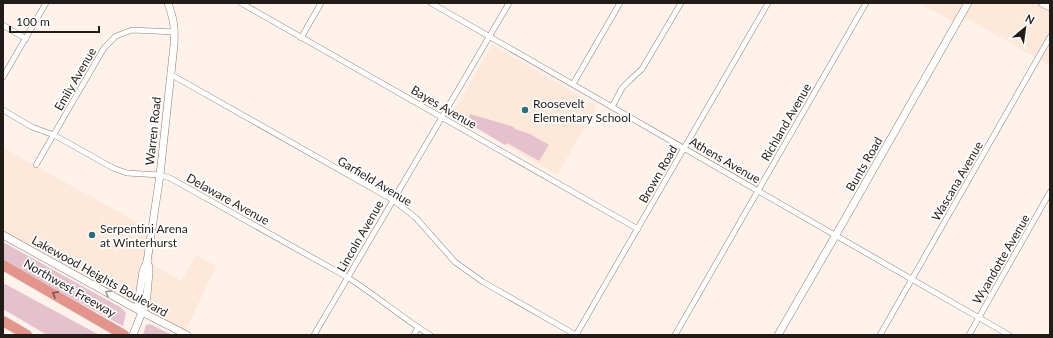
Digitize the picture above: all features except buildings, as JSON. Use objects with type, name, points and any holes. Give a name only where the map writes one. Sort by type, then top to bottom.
[{"type":"highway","name":"Northwest Freeway","points":[[3,265],[124,335]]},
{"type":"highway","points":[[3,321],[27,335]]},
{"type":"main road","name":"Warren Road","points":[[133,335],[142,312],[138,304],[143,271],[147,262],[160,175],[175,32],[174,17],[168,3]]},
{"type":"main road","name":"Bunts Road","points":[[778,335],[968,3]]},
{"type":"main road","points":[[1042,3],[1050,8]]},
{"type":"main road","name":"Lakewood Heights Boulevard","points":[[3,235],[142,312],[187,335]]},
{"type":"street","points":[[3,77],[46,3]]},
{"type":"street","name":"Bayes Avenue","points":[[241,3],[638,229]]},
{"type":"street","points":[[301,38],[321,3]]},
{"type":"street","name":"Athens Avenue","points":[[431,3],[1009,335]]},
{"type":"street","name":"Lincoln Avenue","points":[[314,335],[509,3]]},
{"type":"street","points":[[573,84],[620,3]]},
{"type":"street","points":[[612,107],[622,88],[642,69],[681,3]]},
{"type":"street","name":"Brown Road","points":[[576,335],[768,3]]},
{"type":"street","name":"Richland Avenue","points":[[675,335],[866,3]]},
{"type":"street","points":[[3,25],[26,39]]},
{"type":"street","name":"Emily Avenue","points":[[36,165],[104,48],[116,36],[132,30],[175,32]]},
{"type":"street","name":"Wascana Avenue","points":[[880,335],[1050,37]]},
{"type":"street","name":"Garfield Avenue","points":[[170,74],[393,200],[416,218],[456,262],[483,282],[576,335]]},
{"type":"street","name":"Delaware Avenue","points":[[3,110],[32,127],[54,135],[113,168],[127,173],[160,175],[170,178],[348,277],[430,335]]},
{"type":"street","name":"Wyandotte Avenue","points":[[968,335],[1050,192]]},
{"type":"street","points":[[414,335],[418,327]]},
{"type":"shaded area","points":[[920,3],[1050,3],[1050,66],[963,16],[958,25]]},
{"type":"shaded area","name":"Roosevelt Elementary School","points":[[492,45],[597,106],[557,175],[452,114]]},
{"type":"shaded area","points":[[470,114],[514,127],[515,129],[530,134],[549,145],[539,161],[507,143],[505,145],[468,123]]},
{"type":"shaded area","points":[[3,148],[155,232],[153,265],[181,281],[196,255],[216,266],[185,332],[135,306],[3,232]]},
{"type":"shaded area","points":[[3,242],[120,307],[126,313],[123,326],[3,261]]},
{"type":"shaded area","points":[[3,283],[99,335],[47,335],[3,309]]},
{"type":"shaded area","points":[[150,324],[172,335],[143,335],[146,325]]},
{"type":"place","name":"Roosevelt Elementary School","points":[[525,110]]},
{"type":"place","name":"Serpentini Arena at Winterhurst","points":[[92,235]]}]
